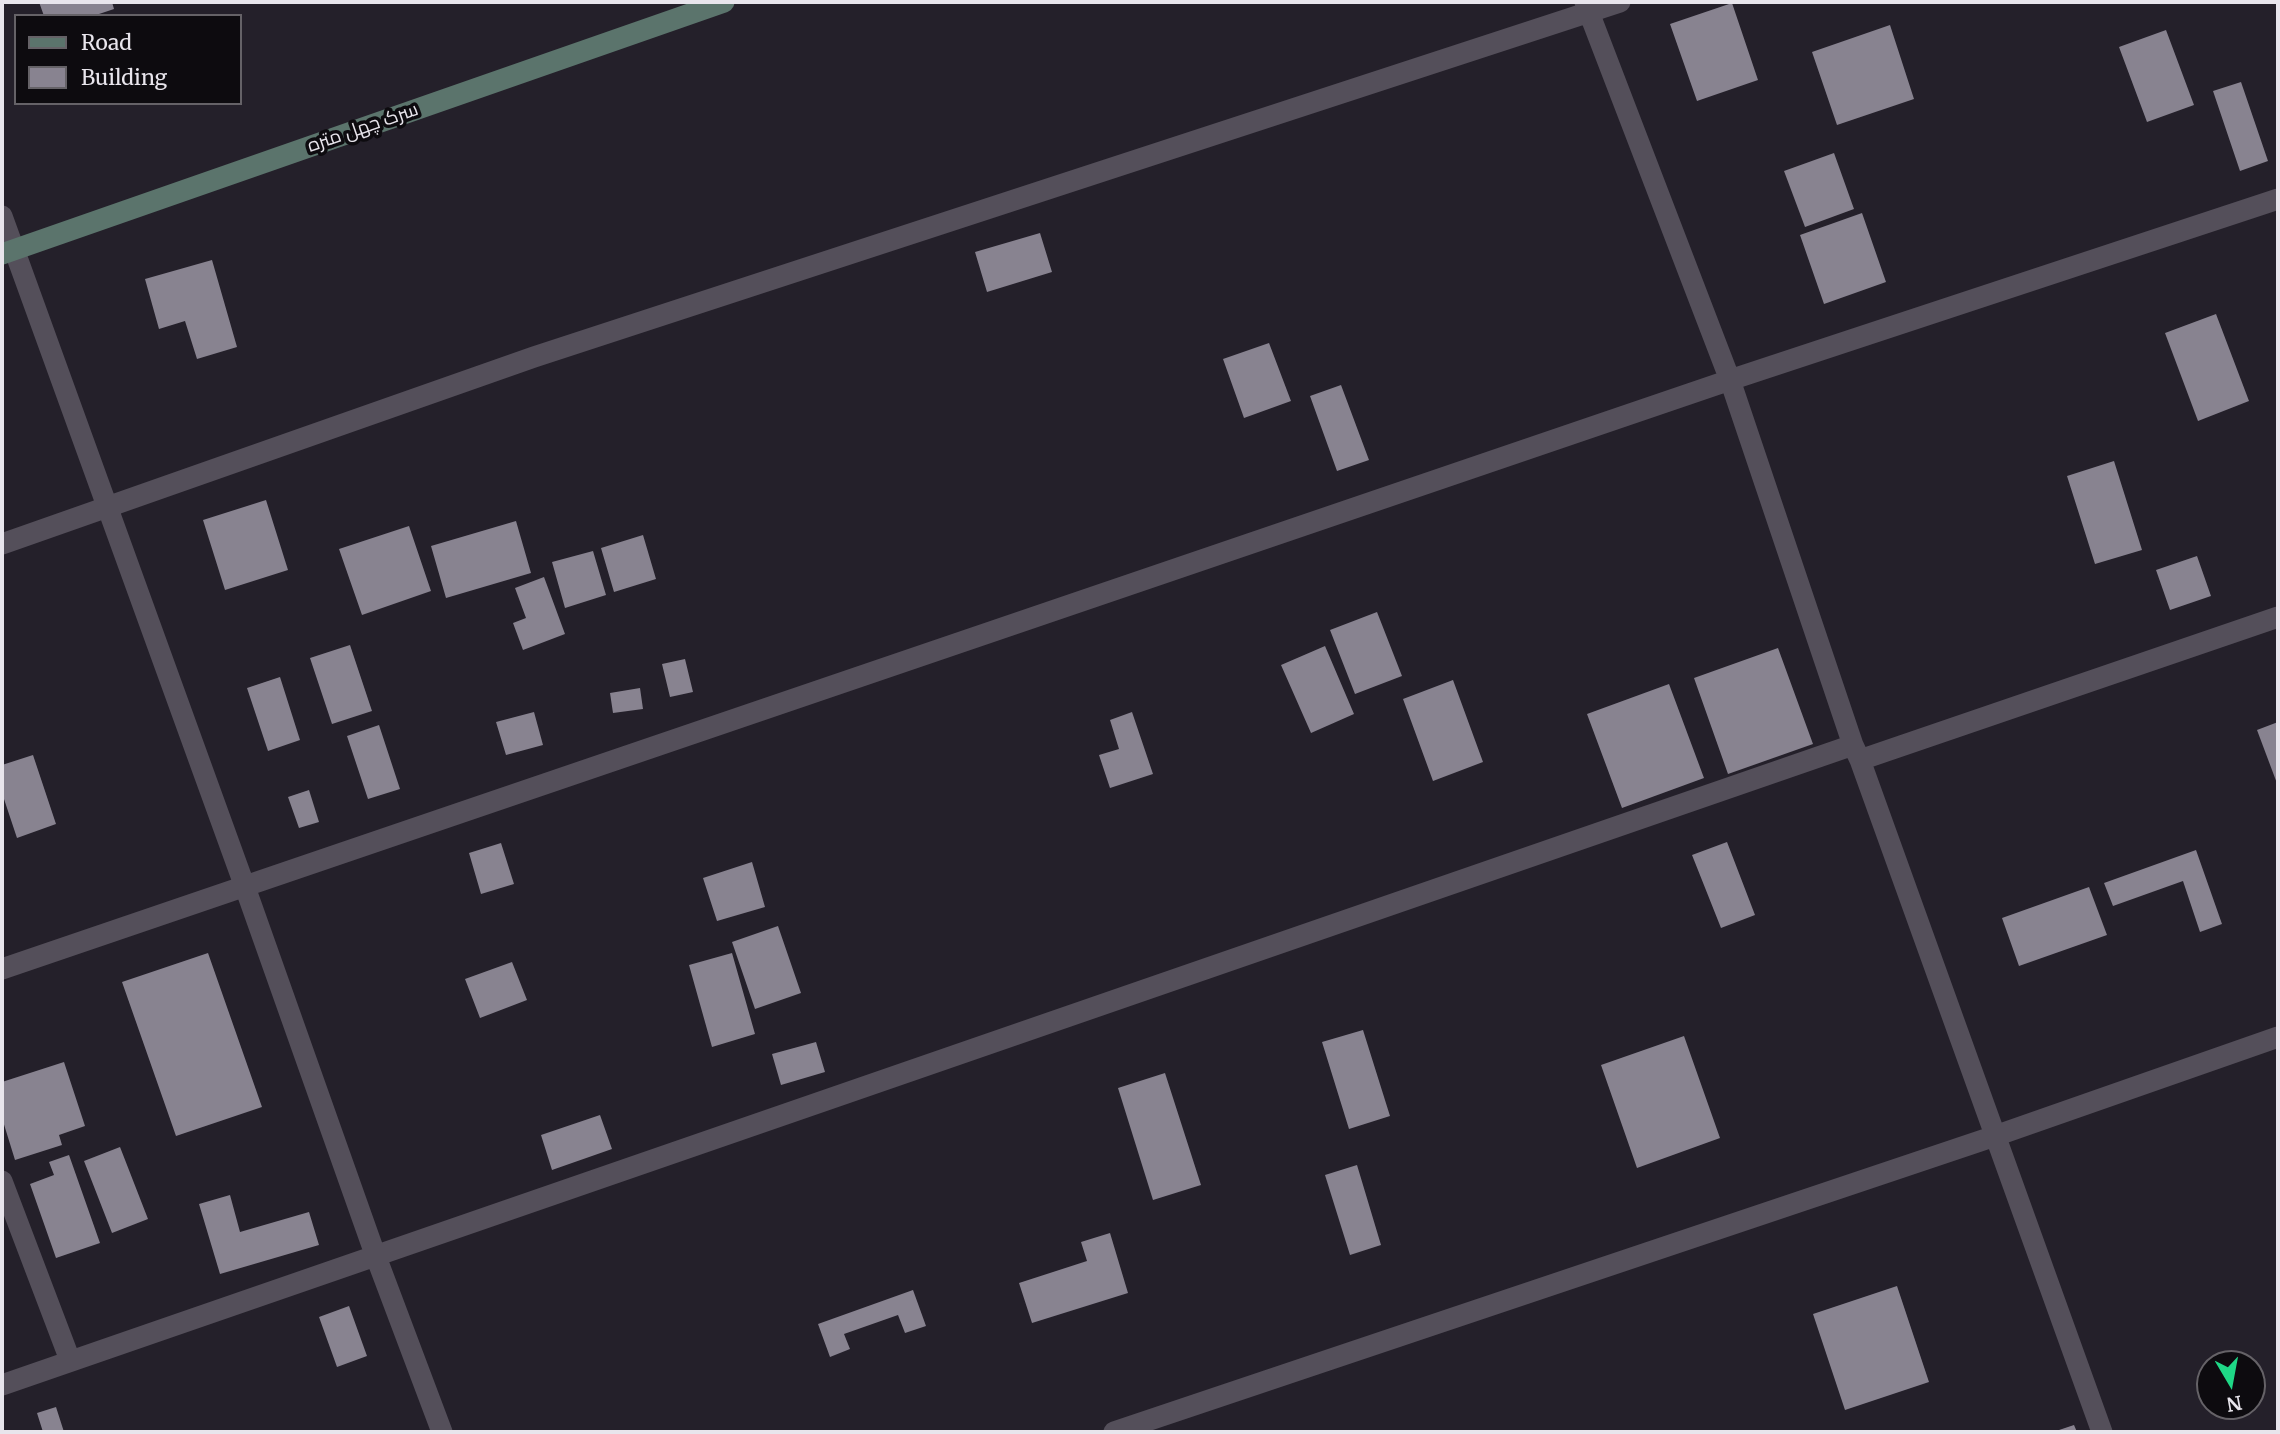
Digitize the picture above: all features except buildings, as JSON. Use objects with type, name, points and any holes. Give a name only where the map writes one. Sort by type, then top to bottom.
[{"type":"street","name":"سرک چهل متره","points":[[8,252],[724,2]]},
{"type":"street","points":[[2,544],[534,357],[1587,7],[1620,2]]},
{"type":"street","points":[[1587,7],[1730,380],[1857,753],[2102,1432]]},
{"type":"street","points":[[2,969],[1730,380],[2278,199]]},
{"type":"street","points":[[2,215],[8,252],[107,505],[375,1254],[442,1432]]},
{"type":"street","points":[[2,1385],[375,1254],[1857,753],[2278,617]]},
{"type":"street","points":[[1114,1432],[1995,1136],[2278,1037]]},
{"type":"street","points":[[2,1181],[71,1360]]}]
